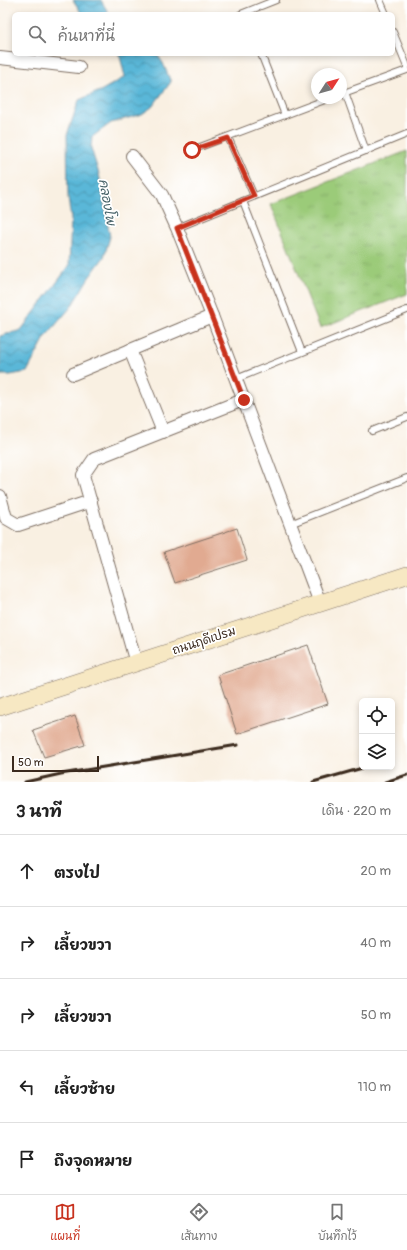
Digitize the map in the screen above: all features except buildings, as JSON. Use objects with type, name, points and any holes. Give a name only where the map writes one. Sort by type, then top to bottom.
[{"type":"main road","name":"ถนนฤดีเปรม","points":[[0,707],[407,574]]},
{"type":"street","points":[[0,58],[79,67]]},
{"type":"street","points":[[132,156],[162,195],[177,228],[212,316],[320,603]]},
{"type":"street","points":[[74,374],[212,316]]},
{"type":"street","points":[[130,350],[163,432]]},
{"type":"street","points":[[136,663],[84,475],[94,459],[244,400]]},
{"type":"street","points":[[0,496],[6,518],[18,525],[91,501]]},
{"type":"lane","points":[[249,12],[276,0]]},
{"type":"lane","points":[[380,0],[385,12]]},
{"type":"lane","points":[[395,37],[407,66]]},
{"type":"lane","points":[[262,56],[285,115]]},
{"type":"lane","points":[[347,92],[407,70]]},
{"type":"lane","points":[[347,103],[366,151]]},
{"type":"lane","points":[[192,150],[228,138],[314,104]]},
{"type":"lane","points":[[177,228],[407,134]]},
{"type":"lane","points":[[228,138],[254,196]]},
{"type":"lane","points":[[243,201],[302,352]]},
{"type":"lane","points":[[236,379],[407,310]]},
{"type":"lane","points":[[372,431],[407,417]]},
{"type":"lane","points":[[290,524],[407,478]]},
{"type":"green space","points":[[407,151],[407,294],[320,328],[271,204]]},
{"type":"water","points":[[73,0],[101,0],[108,12],[81,12]]},
{"type":"water","points":[[120,56],[158,56],[171,82],[152,107],[142,114],[111,123],[92,137],[91,148],[99,174],[110,237],[104,257],[88,279],[71,307],[46,336],[27,372],[0,375],[0,336],[21,330],[69,266],[71,219],[68,198],[67,135],[79,100],[102,90],[125,77]]},
{"type":"railway","points":[[25,782],[61,774],[238,745]]},
{"type":"railway","points":[[313,782],[359,769]]},
{"type":"railway","points":[[385,782],[407,775]]},
{"type":"route","points":[[192,150],[228,138],[254,196],[177,228],[244,400]]},
{"type":"water label","name":"คลองโพ","points":[[107,202]]}]
